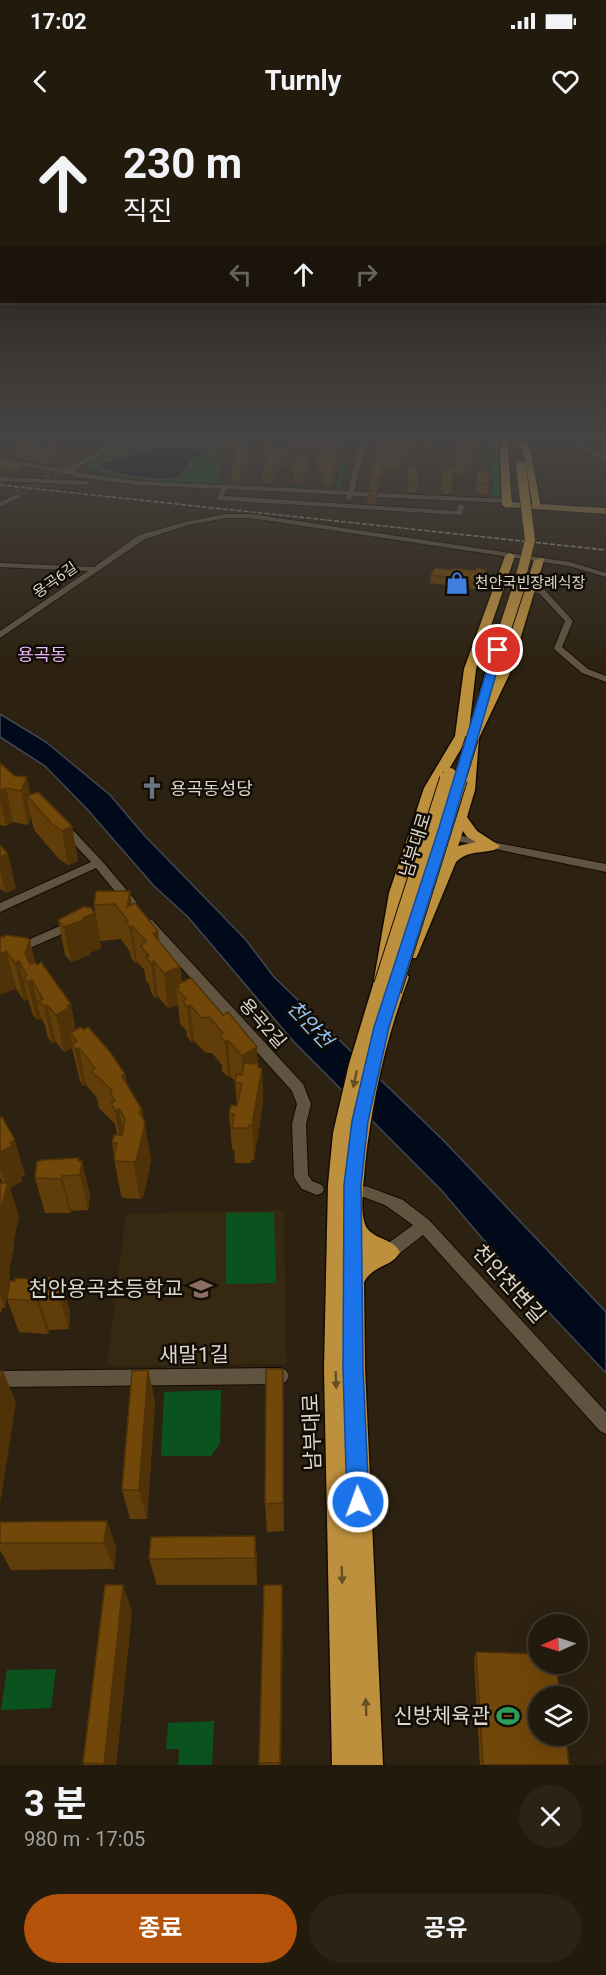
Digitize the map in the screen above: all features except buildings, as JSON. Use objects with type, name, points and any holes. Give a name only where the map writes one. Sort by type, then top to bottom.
[{"type":"highway","name":"남부대로","points":[[365,1761],[336,1369],[338,1185],[375,1053],[388,988],[494,650],[521,579],[530,540],[526,514]]},
{"type":"highway","points":[[388,988],[430,911],[468,790],[467,737],[470,669],[510,556]]},
{"type":"highway","points":[[388,988],[397,893],[416,830],[431,788],[467,737],[504,673],[539,560]]},
{"type":"highway","points":[[460,817],[472,834],[493,846]]},
{"type":"highway","points":[[442,873],[456,853],[493,846]]},
{"type":"highway","name":"남부대로","points":[[365,1761],[353,1368],[353,1215],[349,1143],[369,1026],[388,988]]},
{"type":"highway","points":[[353,1215],[356,1233],[363,1240],[389,1252]]},
{"type":"highway","points":[[353,1280],[362,1265],[389,1252]]},
{"type":"street","name":"용곡6길","points":[[0,634],[94,569],[153,532],[226,516],[250,516],[570,564],[606,575]]},
{"type":"street","points":[[0,565],[94,569]]},
{"type":"street","points":[[500,585],[541,591],[569,621],[558,648],[562,654],[585,670],[606,679]]},
{"type":"street","name":"용곡2길","points":[[52,814],[98,863],[122,902],[298,1088],[303,1104],[299,1124],[301,1177],[307,1185],[317,1189]]},
{"type":"street","points":[[416,830],[606,868]]},
{"type":"street","points":[[0,908],[98,863]]},
{"type":"street","points":[[0,957],[10,948],[85,919]]},
{"type":"street","name":"천안천변길","points":[[366,1192],[386,1197],[424,1225],[606,1425]]},
{"type":"street","points":[[389,1252],[424,1225]]},
{"type":"street","name":"새말1길","points":[[0,1379],[280,1376]]},
{"type":"shaded area","name":"천안용곡초등학교","points":[[284,1210],[286,1364],[107,1366],[126,1214]]},
{"type":"green space","points":[[274,1212],[276,1283],[226,1284],[226,1213]]},
{"type":"green space","points":[[221,1390],[220,1443],[211,1456],[161,1456],[164,1392]]},
{"type":"green space","points":[[56,1669],[51,1708],[1,1710],[7,1670]]},
{"type":"green space","points":[[214,1721],[212,1765],[178,1765],[179,1749],[166,1749],[168,1723]]},
{"type":"water","name":"천안천","points":[[0,714],[46,742],[110,795],[144,835],[246,940],[274,977],[444,1141],[606,1312],[606,1373],[511,1272],[442,1191],[294,1042],[188,917],[154,886],[87,809],[45,766],[0,737]]},
{"type":"railway","points":[[268,514],[606,550]]},
{"type":"place","name":"천안국빈장례식장","points":[[457,583]]},
{"type":"place","name":"용곡동성당","points":[[152,788]]},
{"type":"place","name":"천안용곡초등학교","points":[[201,1289]]},
{"type":"place","name":"신방체육관","points":[[508,1716]]},
{"type":"district","name":"용곡동","points":[[42,654]]},
{"type":"route","points":[[358,1502],[353,1368],[353,1185],[360,1121],[381,1027],[444,834],[498,650]]}]
